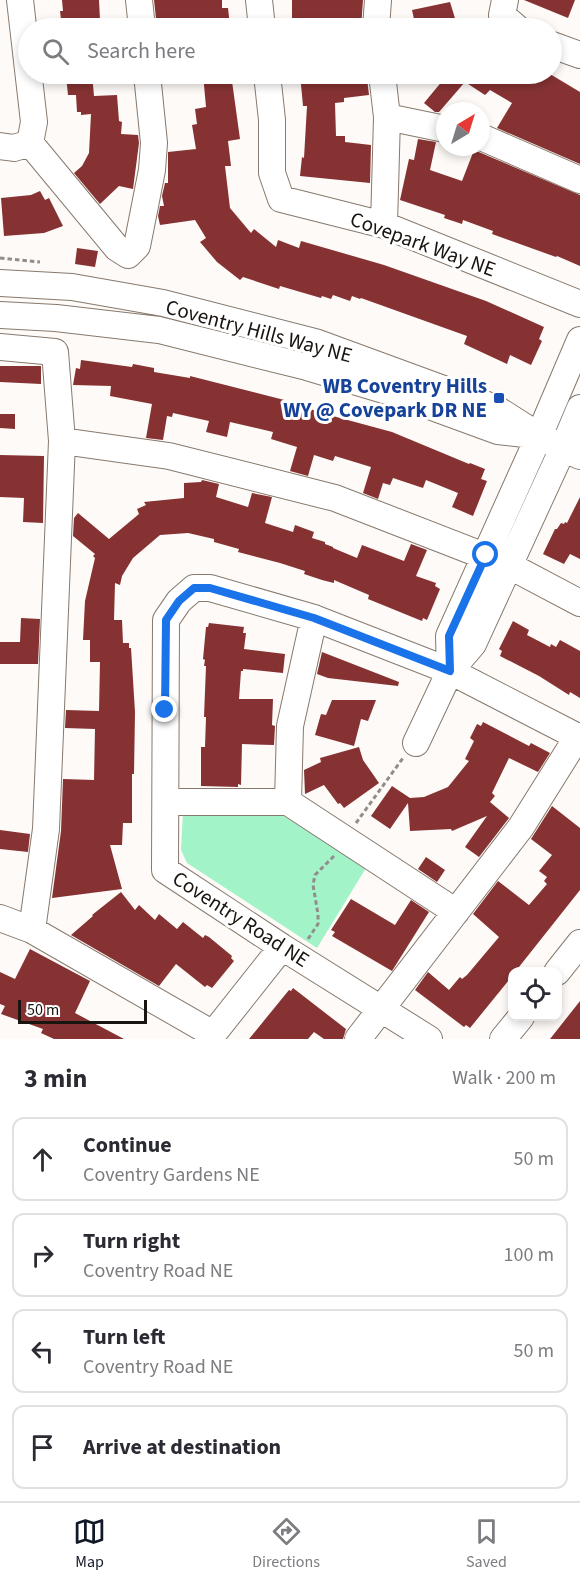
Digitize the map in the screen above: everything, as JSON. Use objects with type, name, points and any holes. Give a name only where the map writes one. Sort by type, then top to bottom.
[{"type":"street","points":[[20,0],[22,18]]},
{"type":"street","points":[[139,0],[141,18]]},
{"type":"street","points":[[259,0],[261,18]]},
{"type":"street","points":[[377,18],[378,0]]},
{"type":"street","points":[[505,0],[502,15],[505,18]]},
{"type":"street","points":[[562,49],[580,55]]},
{"type":"street","points":[[30,84],[34,122],[30,143]]},
{"type":"street","points":[[30,143],[117,248],[128,255],[137,246],[152,170],[154,143],[148,84]]},
{"type":"street","name":"Covepark Way NE","points":[[268,84],[272,120],[272,173],[281,199],[384,225],[580,304]]},
{"type":"street","points":[[383,84],[387,117],[384,225]]},
{"type":"street","points":[[387,117],[436,127]]},
{"type":"street","points":[[490,141],[580,180]]},
{"type":"street","points":[[0,146],[14,148],[30,143]]},
{"type":"street","name":"Coventry Hills Way NE","points":[[0,283],[72,287],[152,301],[315,342],[495,408],[539,436],[572,451]]},
{"type":"street","name":"Coventry Hills Way NE","points":[[0,315],[56,318],[159,330],[394,393],[498,431],[539,436]]},
{"type":"street","points":[[450,671],[449,636],[580,339]]},
{"type":"street","points":[[0,347],[55,352],[62,441],[46,829],[32,930]]},
{"type":"street","points":[[416,743],[450,671],[474,644],[510,566],[572,451],[580,408]]},
{"type":"street","points":[[62,441],[169,456],[335,498],[486,555],[580,603]]},
{"type":"street","name":"Coventry Road NE","points":[[429,1039],[165,870],[166,620],[179,601],[194,588],[210,588],[314,618],[450,671],[579,737]]},
{"type":"street","points":[[288,802],[290,726],[314,618]]},
{"type":"street","points":[[358,1039],[521,827],[579,737]]},
{"type":"street","points":[[166,802],[288,802],[456,912]]},
{"type":"street","points":[[0,918],[32,930],[211,1036],[289,951]]},
{"type":"street","points":[[561,967],[580,943]]},
{"type":"street","points":[[503,1039],[518,1021]]},
{"type":"path","points":[[289,951],[318,924],[313,885],[315,875],[336,854],[344,839],[416,743]]},
{"type":"green space","points":[[183,812],[282,815],[366,868],[317,948],[187,863],[181,850]]},
{"type":"building","points":[[62,0],[99,0],[100,18],[61,18],[60,11],[63,11]]},
{"type":"building","points":[[154,0],[222,0],[222,8],[228,8],[229,18],[156,18]]},
{"type":"building","points":[[292,0],[363,0],[362,18],[292,18]]},
{"type":"building","points":[[524,0],[575,0],[568,18]]},
{"type":"building","points":[[450,2],[455,18],[414,18],[412,10]]},
{"type":"building","points":[[562,81],[580,92],[580,164],[497,128],[512,103],[490,90],[485,95],[468,84],[562,84]]},
{"type":"building","points":[[67,84],[93,84],[94,96],[117,95],[119,121],[122,122],[121,134],[138,135],[133,189],[119,186],[100,204],[74,173],[82,166],[89,153],[91,114],[81,115],[81,112],[77,112],[76,95],[68,95]]},
{"type":"building","points":[[204,84],[232,84],[240,139],[228,141],[231,166],[225,166],[230,208],[251,233],[254,229],[276,247],[278,240],[299,248],[301,241],[384,265],[486,301],[544,327],[539,339],[542,341],[531,365],[510,355],[507,364],[464,344],[467,336],[361,298],[352,296],[350,301],[333,295],[331,299],[322,296],[321,298],[280,286],[279,289],[243,277],[240,280],[217,262],[200,242],[206,238],[195,220],[160,225],[158,216],[160,206],[164,206],[162,196],[165,183],[168,183],[168,152],[196,149],[192,125],[197,124],[195,109],[206,107]]},
{"type":"building","points":[[301,84],[368,84],[369,95],[344,98],[344,102],[335,103],[336,136],[345,136],[345,142],[371,145],[370,183],[300,176],[302,157],[304,158],[307,106],[303,106]]},
{"type":"building","points":[[440,84],[463,84],[448,102],[436,102],[435,112],[424,103]]},
{"type":"building","points":[[418,139],[436,142],[430,170],[462,181],[472,156],[488,156],[580,195],[580,266],[492,234],[493,231],[463,220],[462,224],[444,218],[445,215],[400,200],[409,159],[414,160]]},
{"type":"building","points":[[40,191],[45,200],[49,198],[63,226],[44,233],[4,236],[1,198],[31,195]]},
{"type":"building","points":[[77,248],[98,251],[95,267],[75,264]]},
{"type":"building","points":[[81,360],[154,368],[154,372],[190,378],[190,376],[296,403],[318,412],[392,432],[485,469],[481,479],[487,481],[473,516],[452,507],[458,493],[426,480],[423,488],[393,478],[390,485],[383,483],[378,499],[363,493],[371,467],[335,456],[333,461],[314,455],[308,476],[290,471],[297,447],[271,439],[273,432],[230,422],[227,437],[206,432],[209,421],[173,413],[172,417],[167,416],[163,440],[146,438],[152,404],[110,396],[111,386],[73,385],[76,368],[80,369]]},
{"type":"building","points":[[0,366],[41,366],[41,384],[0,382]]},
{"type":"building","points":[[0,414],[15,414],[15,429],[0,428]]},
{"type":"building","points":[[0,455],[44,456],[43,523],[23,522],[24,498],[0,497]]},
{"type":"building","points":[[202,480],[219,484],[216,497],[248,507],[252,493],[272,497],[265,523],[293,532],[295,525],[314,532],[312,538],[357,558],[362,545],[404,561],[411,544],[427,550],[416,576],[436,583],[435,586],[440,589],[427,620],[423,618],[422,621],[368,599],[369,595],[334,580],[334,583],[322,580],[304,574],[305,571],[238,552],[239,549],[214,542],[214,539],[188,533],[160,535],[133,558],[122,576],[120,585],[115,583],[114,620],[122,620],[123,643],[129,643],[129,648],[131,648],[135,712],[132,823],[123,823],[122,845],[110,845],[122,889],[52,898],[61,831],[63,779],[94,780],[95,729],[65,728],[66,710],[99,711],[100,662],[90,662],[90,640],[83,640],[85,601],[95,554],[73,536],[74,518],[78,513],[109,539],[139,514],[137,509],[146,505],[144,502],[184,498],[184,483],[201,482]]},
{"type":"building","points":[[580,497],[580,559],[570,554],[564,564],[543,554],[555,529],[561,523],[567,523]]},
{"type":"building","points":[[21,618],[40,619],[38,664],[0,664],[0,642],[20,642]]},
{"type":"building","points":[[513,621],[529,630],[527,635],[550,647],[551,644],[556,647],[560,640],[580,651],[580,698],[570,692],[569,695],[500,656],[502,651],[499,649]]},
{"type":"building","points":[[209,623],[244,627],[243,633],[246,633],[244,649],[285,654],[283,673],[243,669],[241,671],[239,699],[273,699],[272,725],[275,726],[274,745],[242,744],[241,785],[238,784],[238,787],[201,786],[201,747],[205,747],[206,717],[204,717],[206,666],[204,666],[205,660],[203,659],[206,627]]},
{"type":"building","points":[[322,652],[399,682],[398,686],[328,678],[317,674]]},
{"type":"building","points":[[332,700],[376,700],[368,721],[361,719],[354,746],[315,735],[321,714],[326,715]]},
{"type":"building","points":[[483,722],[529,746],[531,743],[550,753],[538,772],[509,758],[492,793],[495,796],[490,802],[509,818],[479,857],[465,847],[487,816],[452,831],[451,829],[410,831],[408,803],[390,829],[371,816],[392,786],[410,798],[424,797],[448,787],[469,761],[465,759],[474,741],[470,738],[477,724],[481,726]]},
{"type":"building","points":[[359,747],[363,760],[379,783],[344,808],[340,803],[338,804],[324,785],[305,794],[304,770],[321,762],[320,758]]},
{"type":"building","points":[[552,806],[580,828],[580,890],[519,967],[508,967],[508,981],[470,1028],[466,1025],[464,1027],[415,990],[428,972],[449,990],[460,977],[462,979],[467,975],[499,937],[473,914],[498,881],[529,905],[547,884],[544,881],[547,877],[539,871],[552,855],[531,839]]},
{"type":"building","points":[[0,830],[30,834],[28,852],[0,849]]},
{"type":"building","points":[[426,857],[445,870],[437,882],[418,869]]},
{"type":"building","points":[[121,892],[135,910],[139,905],[155,920],[159,914],[177,929],[183,922],[203,938],[205,935],[209,937],[232,956],[234,961],[212,988],[207,985],[205,987],[176,964],[159,986],[71,935]]},
{"type":"building","points":[[351,899],[395,925],[411,900],[429,912],[392,971],[332,936],[335,932],[331,930]]},
{"type":"building","points":[[30,949],[90,981],[75,1013],[124,1039],[54,1039],[41,1033],[43,1029],[1,1014],[5,1006],[0,1004],[0,972],[15,979]]},
{"type":"building","points":[[293,988],[346,1029],[343,1039],[324,1039],[314,1032],[308,1039],[249,1039]]},
{"type":"building","points":[[580,1001],[580,1039],[550,1039]]},
{"type":"place","name":"WB Coventry Hills WY @ Covepark DR NE","points":[[499,398]]},
{"type":"route","points":[[165,710],[166,620],[179,601],[194,588],[210,588],[314,618],[450,671],[449,636],[486,555]]}]
